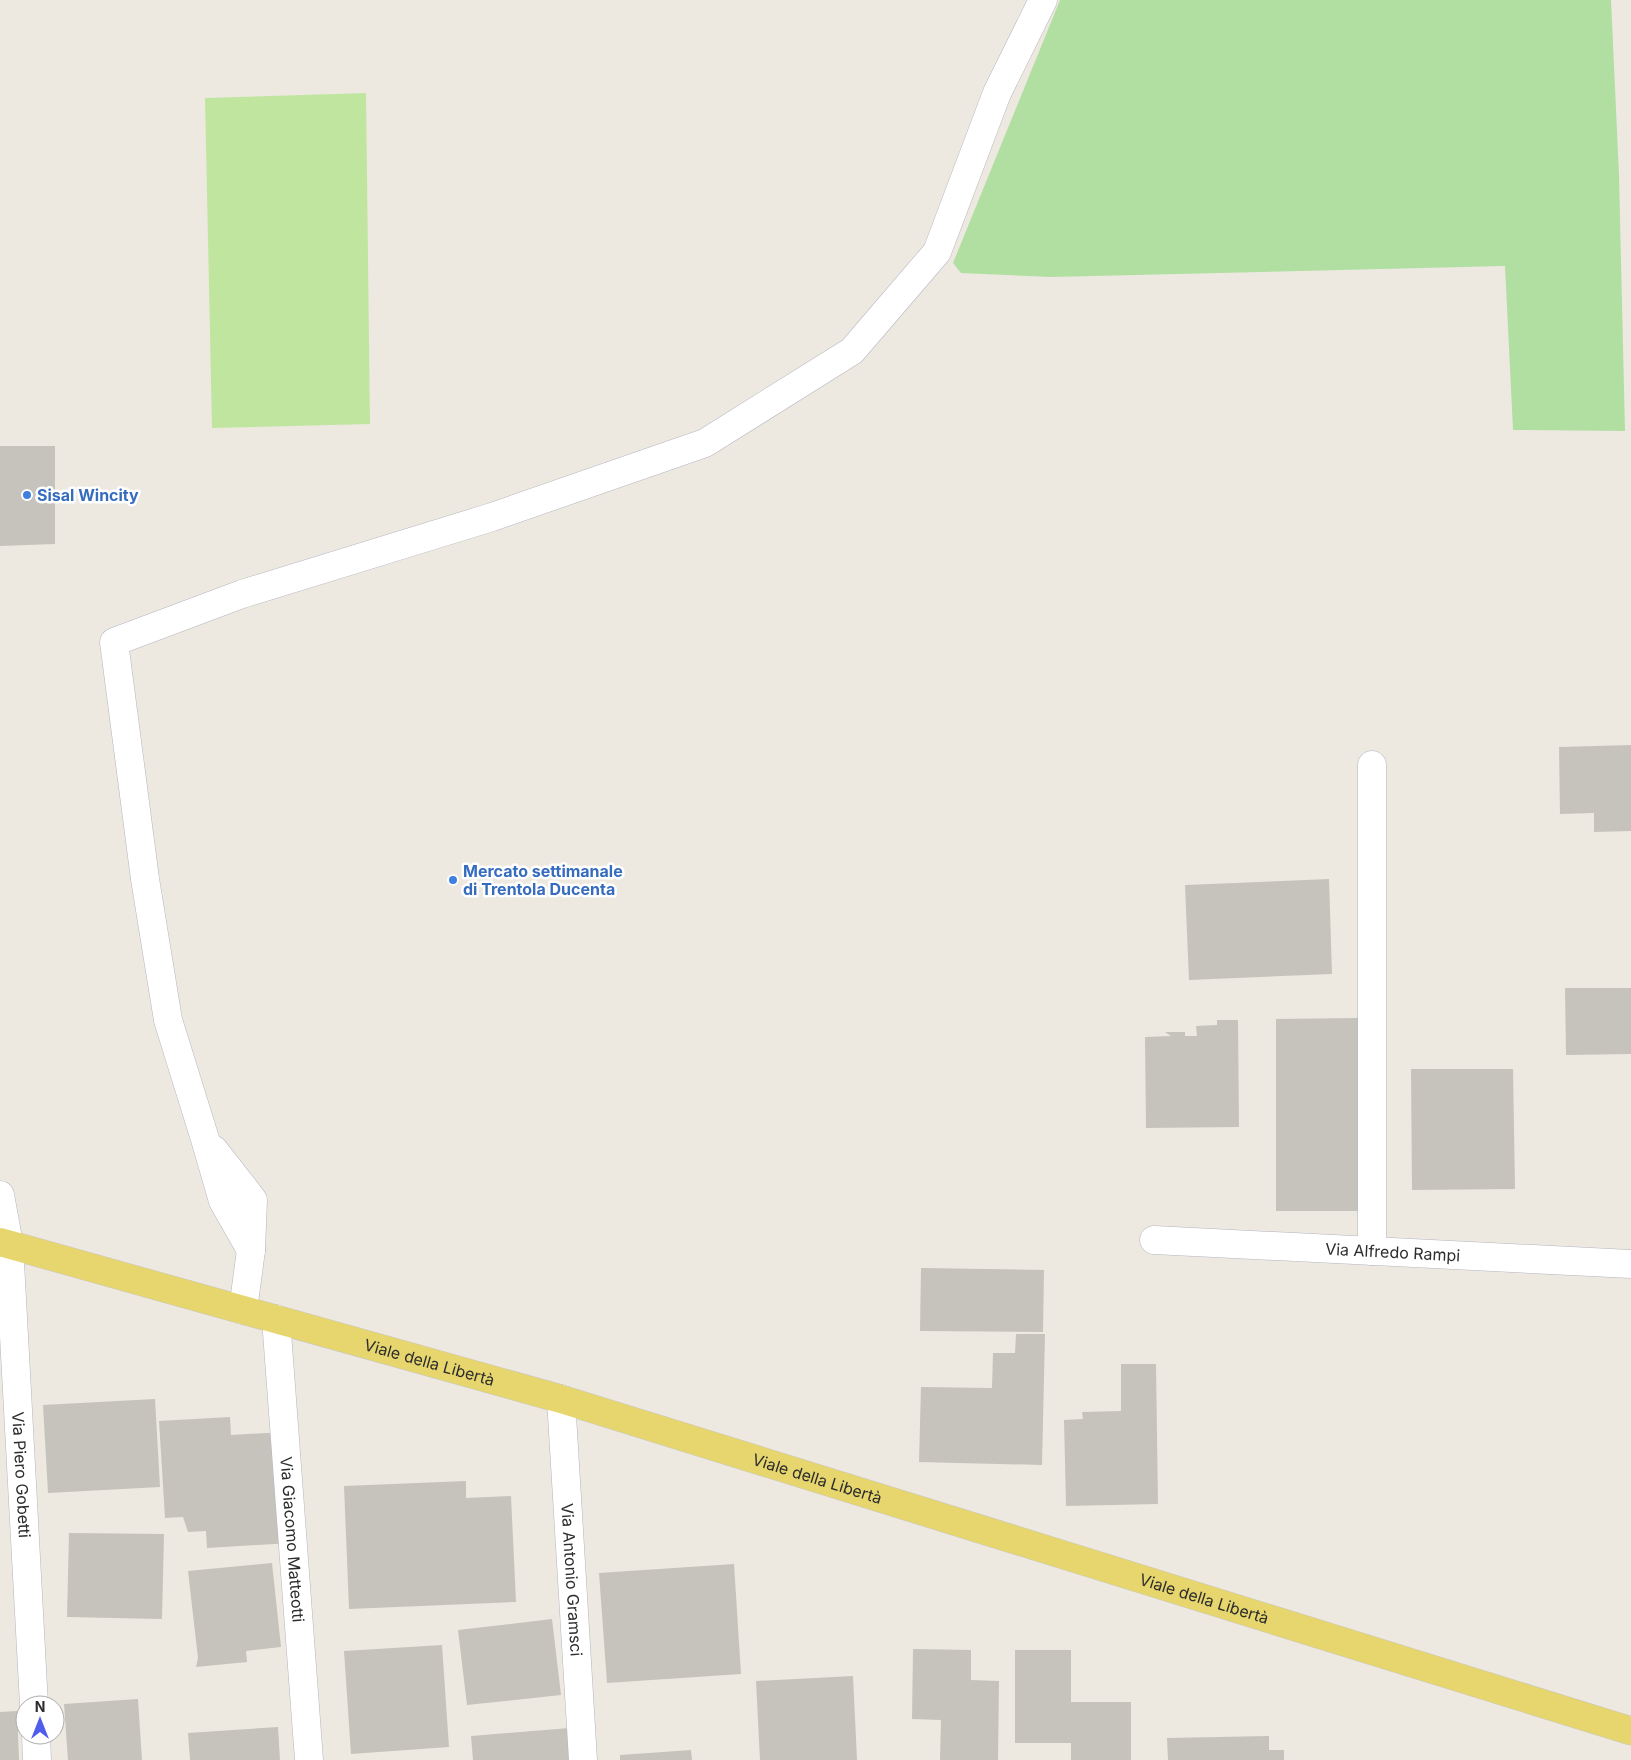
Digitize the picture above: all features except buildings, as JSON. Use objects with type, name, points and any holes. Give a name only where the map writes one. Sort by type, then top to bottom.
[{"type":"main road","name":"Viale della Libertà","points":[[4,1243],[561,1399],[1631,1732]]},
{"type":"street","points":[[243,1310],[251,1250],[253,1200],[205,1138],[168,1020],[145,879],[114,642],[242,594],[492,517],[706,443],[852,352],[937,252],[997,92],[1043,0]]},
{"type":"street","points":[[1372,765],[1372,1251]]},
{"type":"street","name":"Via Piero Gobetti","points":[[0,1195],[33,1695]]},
{"type":"street","name":"Via Alfredo Rampi","points":[[1154,1240],[1631,1264]]},
{"type":"street","name":"Via Giacomo Matteotti","points":[[276,1320],[309,1760]]},
{"type":"street","name":"Via Antonio Gramsci","points":[[561,1399],[583,1760]]},
{"type":"street","points":[[36,1745],[37,1760]]},
{"type":"green space","points":[[1060,0],[1611,0],[1619,175],[1625,431],[1513,430],[1505,266],[1052,277],[961,273],[953,263]]},
{"type":"green space","points":[[366,93],[370,424],[212,428],[205,98]]},
{"type":"place","name":"Sisal Wincity","points":[[27,495]]},
{"type":"place","name":"Mercato settimanale di Trentola Ducenta","points":[[453,880]]}]
